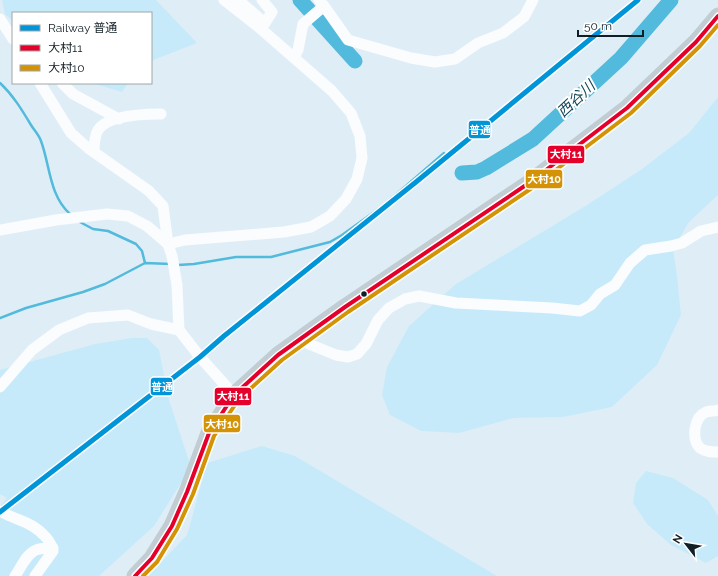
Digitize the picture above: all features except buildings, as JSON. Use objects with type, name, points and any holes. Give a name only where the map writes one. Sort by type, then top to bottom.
[{"type":"highway","points":[[135,576],[152,558],[172,526],[187,492],[209,433],[234,395],[278,355],[528,183],[627,108],[696,42],[718,16]]},
{"type":"street","points":[[224,0],[263,26]]},
{"type":"street","points":[[168,244],[185,240],[284,232],[311,227],[330,216],[346,199],[357,179],[362,158],[360,136],[351,113],[332,91],[294,57],[238,0]]},
{"type":"street","points":[[262,0],[272,12],[263,26]]},
{"type":"street","points":[[294,57],[298,50],[303,24],[321,5],[348,40],[411,58],[435,62],[454,59],[478,43],[503,33],[524,17],[533,0]]},
{"type":"street","points":[[0,18],[12,37]]},
{"type":"street","points":[[42,84],[71,133],[94,152],[149,192],[163,206],[168,244],[172,256],[177,286],[179,330],[200,357],[234,395]]},
{"type":"street","points":[[63,84],[73,94],[119,119]]},
{"type":"street","points":[[94,152],[94,141],[97,131],[103,125],[112,120],[141,114],[160,114]]},
{"type":"street","points":[[0,230],[56,220],[107,214],[128,216],[147,226],[168,244]]},
{"type":"street","points":[[299,340],[336,355],[348,357],[357,354],[366,344],[378,320],[389,308],[405,299],[419,296],[456,303],[580,311],[591,305],[600,294],[615,285],[630,263],[645,250],[682,243],[701,231],[718,226]]},
{"type":"street","points":[[0,387],[32,350],[59,330],[88,318],[128,315],[151,324],[179,330]]},
{"type":"street","points":[[718,410],[705,412],[698,419],[695,428],[696,440],[700,448],[710,452],[718,452]]},
{"type":"street","points":[[0,511],[8,516],[35,527],[49,541],[53,548],[53,551],[35,576]]},
{"type":"street","points":[[15,576],[31,553],[36,550],[53,548]]},
{"type":"shaded area","points":[[2,0],[156,0],[197,43],[152,61],[152,12],[12,12],[12,20],[5,14]]},
{"type":"shaded area","points":[[95,84],[127,84],[122,92]]},
{"type":"shaded area","points":[[718,97],[718,195],[689,222],[673,249],[681,315],[657,365],[612,407],[563,417],[514,418],[459,433],[421,431],[390,415],[382,395],[387,367],[409,326],[456,284],[587,205],[642,169],[689,133]]},
{"type":"shaded area","points":[[132,338],[147,338],[159,350],[169,400],[191,467],[154,526],[99,576],[0,576],[0,506],[7,498],[0,494],[0,370],[95,344]]},
{"type":"shaded area","points":[[262,446],[295,456],[497,576],[148,576],[187,535],[207,463]]},
{"type":"shaded area","points":[[646,471],[673,478],[708,500],[718,516],[718,556],[706,563],[671,545],[647,524],[633,503],[636,483]]},
{"type":"waterway","name":"西谷川","points":[[300,0],[355,61]]},
{"type":"waterway","name":"西谷川","points":[[462,173],[477,172],[486,168],[533,139],[621,58],[671,0]]},
{"type":"waterway","points":[[0,83],[17,103],[39,137],[44,150],[54,189],[63,206],[70,214]]},
{"type":"waterway","points":[[178,265],[236,257],[271,257],[330,242],[384,205],[444,153]]},
{"type":"waterway","points":[[78,221],[93,229],[108,231],[136,244],[142,251],[145,263]]},
{"type":"waterway","points":[[0,318],[26,308],[83,292],[105,284],[145,263],[171,264]]},
{"type":"rail line","name":"普通","points":[[0,512],[200,357],[638,0]]},
{"type":"transit line","name":"大村11","points":[[135,576],[152,558],[172,526],[187,492],[209,433],[234,395],[278,355],[345,307],[529,183],[627,108],[696,42],[718,16]]},
{"type":"transit line","name":"大村10","points":[[143,576],[157,562],[177,529],[193,494],[214,436],[239,399],[282,360],[348,312],[532,188],[631,113],[700,46],[718,25]]}]
